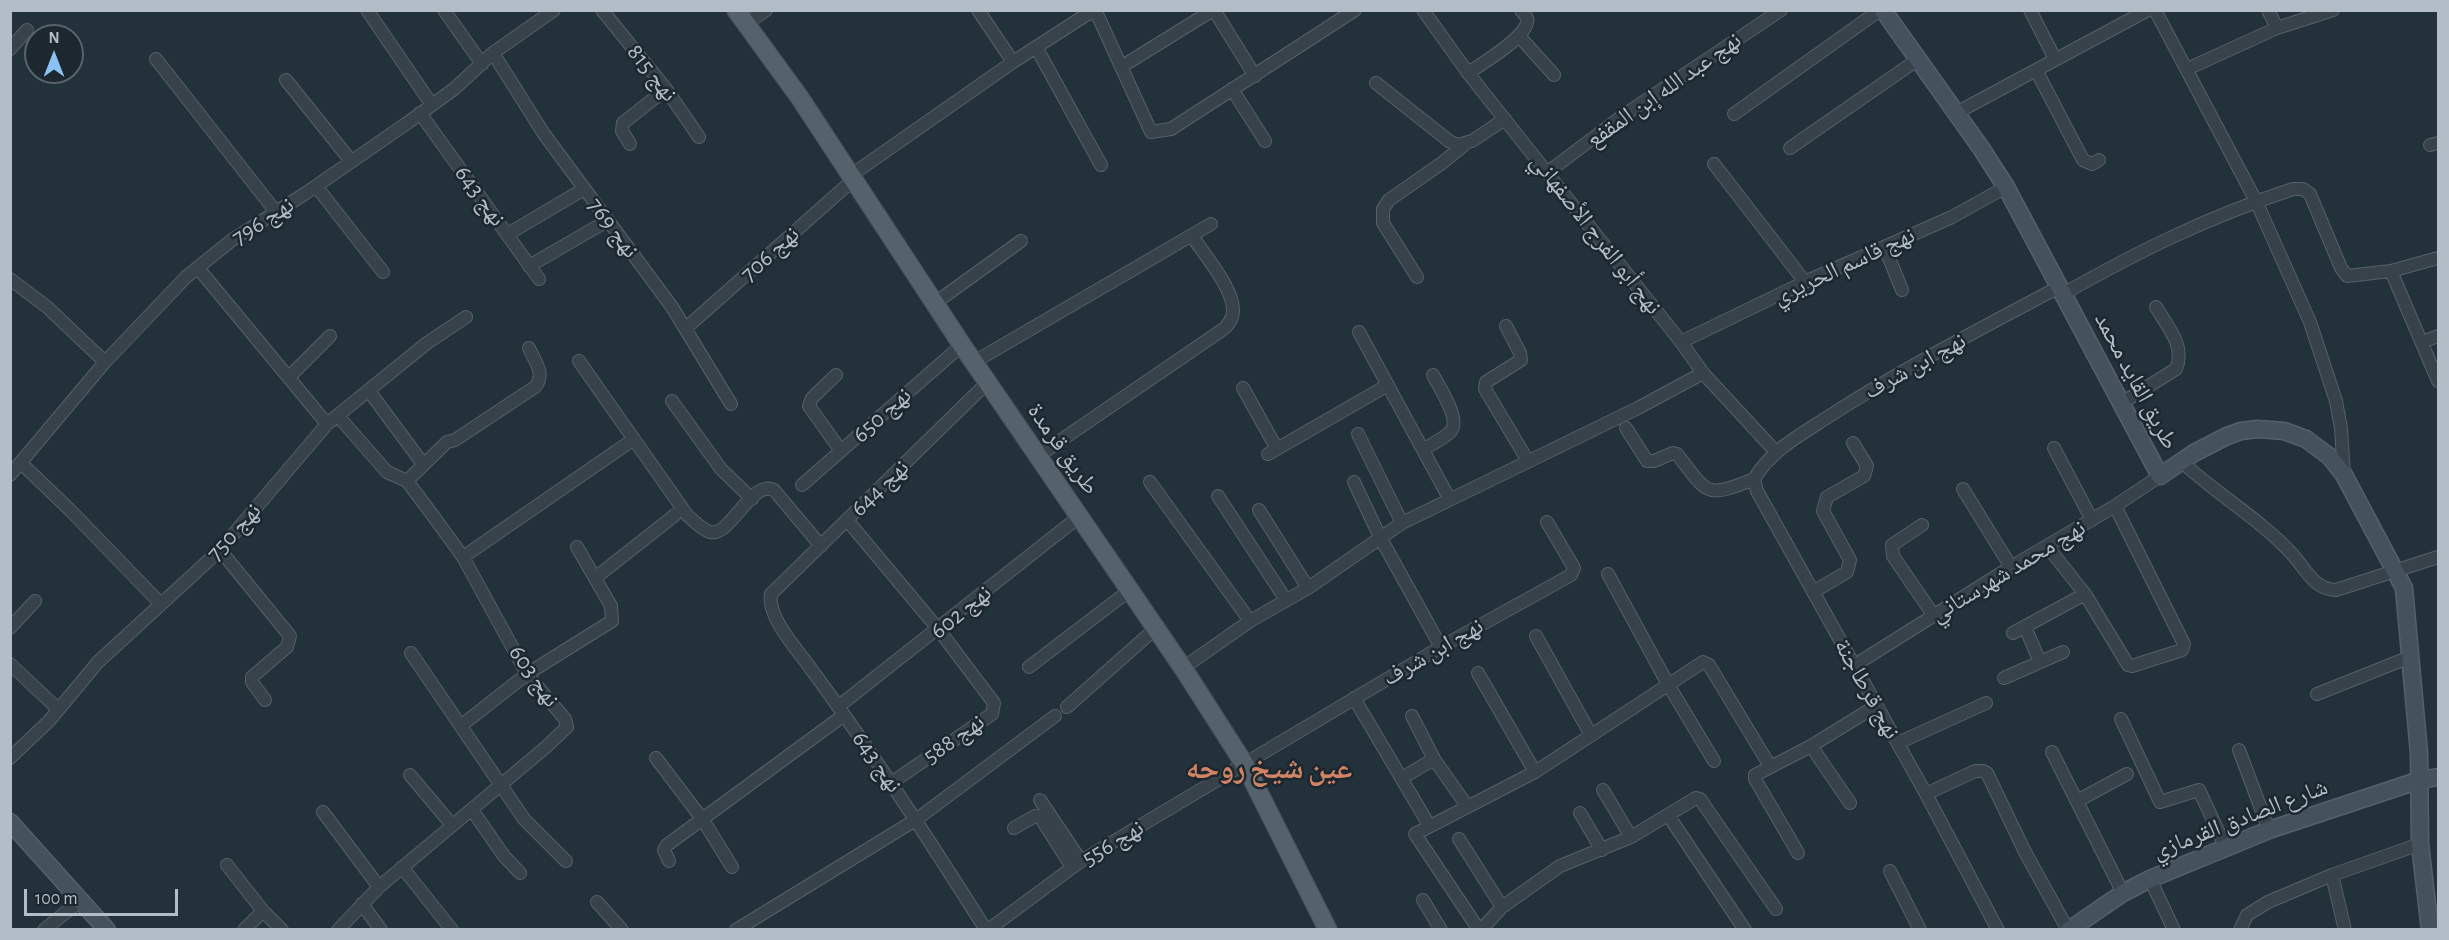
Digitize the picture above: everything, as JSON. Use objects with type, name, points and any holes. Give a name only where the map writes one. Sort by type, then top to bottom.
[{"type":"main road","name":"طريق القايد محمد","points":[[1882,10],[2006,187],[2160,476],[2181,461],[2241,431],[2273,429],[2296,434],[2316,445],[2344,475],[2404,588],[2421,780],[2421,844],[2430,930]]},
{"type":"main road","name":"طريق قرمدة","points":[[741,17],[800,98],[962,345],[1184,668],[1245,765],[1328,930]]},
{"type":"main road","name":"شارع الصادق القرمازي","points":[[2068,930],[2123,893],[2150,879],[2269,830],[2421,780],[2439,777]]},
{"type":"main road","points":[[10,822],[107,930]]},
{"type":"street","points":[[367,10],[432,105]]},
{"type":"street","points":[[444,10],[482,64]]},
{"type":"street","name":"نهج 796","points":[[10,475],[105,362],[186,277],[232,240],[316,186],[432,105],[493,53],[554,10]]},
{"type":"street","name":"نهج 815","points":[[602,10],[666,89],[699,137]]},
{"type":"street","points":[[741,17],[766,10]]},
{"type":"street","points":[[978,10],[1012,62]]},
{"type":"street","points":[[1255,76],[1213,10],[1121,67],[1151,132],[1172,129],[1232,89],[1255,76],[1355,10]]},
{"type":"street","name":"نهج أبو الفرج الأصفهاني","points":[[1424,10],[1468,74],[1548,172],[1703,373],[1775,451]]},
{"type":"street","points":[[1468,74],[1519,36],[1527,24],[1527,18],[1521,10]]},
{"type":"street","name":"نهج عبد الله إبن المقفع","points":[[1548,172],[1621,117],[1781,10]]},
{"type":"street","points":[[1734,114],[1882,10]]},
{"type":"street","points":[[2030,10],[2055,59]]},
{"type":"street","points":[[1956,113],[2148,10]]},
{"type":"street","points":[[2155,10],[2256,201],[2310,322],[2323,358],[2341,428],[2344,475]]},
{"type":"street","points":[[2268,10],[2277,28]]},
{"type":"street","points":[[2187,69],[2277,28],[2333,10]]},
{"type":"street","name":"نهج 706","points":[[686,328],[852,178],[1012,62],[1093,12],[1097,14],[1121,67]]},
{"type":"street","points":[[10,49],[24,33]]},
{"type":"street","points":[[1519,36],[1554,75]]},
{"type":"street","points":[[1036,47],[1101,165]]},
{"type":"street","name":"نهج 769","points":[[493,53],[544,134],[686,328],[731,404]]},
{"type":"street","points":[[156,59],[276,212]]},
{"type":"street","points":[[1790,148],[1917,60]]},
{"type":"street","points":[[2036,70],[2083,160],[2092,164],[2099,160]]},
{"type":"street","points":[[286,80],[351,161]]},
{"type":"street","points":[[1376,83],[1449,141],[1457,145],[1464,145]]},
{"type":"street","points":[[630,144],[622,131],[623,123],[666,89]]},
{"type":"street","points":[[1232,89],[1265,141]]},
{"type":"street","name":"نهج 643","points":[[420,113],[539,279]]},
{"type":"street","points":[[1417,277],[1383,223],[1383,209],[1389,200],[1464,145],[1505,119]]},
{"type":"street","points":[[1714,164],[1805,282]]},
{"type":"street","points":[[316,186],[382,272]]},
{"type":"street","name":"نهج قاسم الحريري","points":[[1681,342],[1805,282],[1952,217],[2006,187]]},
{"type":"street","points":[[508,234],[584,189]]},
{"type":"street","name":"نهج ابن شرف","points":[[1775,451],[1894,376],[2061,291],[2167,238],[2256,201],[2293,189],[2306,190],[2310,194],[2345,274],[2353,277],[2391,271]]},
{"type":"street","points":[[529,266],[607,221]]},
{"type":"street","points":[[974,362],[1211,224]]},
{"type":"street","points":[[1038,456],[1225,328],[1231,320],[1233,313],[1229,292],[1192,236]]},
{"type":"street","points":[[934,303],[1021,241]]},
{"type":"street","points":[[1885,248],[1902,290]]},
{"type":"street","points":[[2439,258],[2391,271],[2439,381]]},
{"type":"street","points":[[198,268],[327,424]]},
{"type":"street","points":[[10,279],[47,307],[105,362]]},
{"type":"street","points":[[2120,404],[2176,369],[2179,361],[2179,346],[2156,307]]},
{"type":"street","name":"نهج 750","points":[[10,758],[58,709],[98,662],[220,550],[327,424],[428,343],[466,317]]},
{"type":"street","points":[[1506,326],[1521,353],[1521,360],[1486,382],[1485,388],[1528,461]]},
{"type":"street","points":[[1359,332],[1449,498]]},
{"type":"street","points":[[289,377],[330,336]]},
{"type":"street","points":[[2422,342],[2439,336]]},
{"type":"street","name":"نهج 650","points":[[802,485],[962,345]]},
{"type":"street","points":[[407,482],[447,442],[455,440],[540,382],[541,374],[529,348]]},
{"type":"street","points":[[579,361],[687,515],[705,530],[712,533],[721,530],[765,488],[774,489],[821,546]]},
{"type":"street","points":[[1184,668],[1250,621],[1308,588],[1402,523],[1449,498],[1638,408],[1703,373]]},
{"type":"street","points":[[836,375],[812,398],[809,406],[841,452]]},
{"type":"street","points":[[1424,449],[1450,432],[1455,424],[1454,415],[1433,375]]},
{"type":"street","name":"نهج 644","points":[[771,594],[988,382]]},
{"type":"street","points":[[1243,388],[1273,452],[1388,385]]},
{"type":"street","points":[[369,391],[423,464]]},
{"type":"street","points":[[672,401],[721,469],[752,499]]},
{"type":"street","name":"نهج 603","points":[[338,416],[387,472],[407,482],[463,557],[528,674],[565,719],[567,726],[546,747],[379,887],[338,930]]},
{"type":"street","points":[[1626,428],[1650,462],[1670,453],[1677,454],[1701,485],[1713,492],[1727,490],[1754,479],[1763,464],[1775,451]]},
{"type":"street","points":[[1358,434],[1402,523]]},
{"type":"street","points":[[463,557],[633,439]]},
{"type":"street","points":[[1813,592],[1846,572],[1850,560],[1824,511],[1827,497],[1864,477],[1866,466],[1853,442]]},
{"type":"street","points":[[2054,448],[2092,520]]},
{"type":"street","points":[[2181,461],[2279,541],[2320,587],[2336,590],[2439,557]]},
{"type":"street","points":[[21,464],[70,510],[161,604]]},
{"type":"street","name":"نهج محمد شهرستاني","points":[[1855,665],[2160,476]]},
{"type":"street","name":"نهج قرطاجنة","points":[[1754,479],[1757,491],[1926,794],[1998,930]]},
{"type":"street","points":[[1150,483],[1250,621]]},
{"type":"street","points":[[1354,483],[1380,537],[1441,647]]},
{"type":"street","points":[[1963,489],[2011,567]]},
{"type":"street","points":[[1218,496],[1286,600]]},
{"type":"street","points":[[2047,546],[2085,594],[2128,665],[2132,666],[2182,650],[2184,644],[2115,506]]},
{"type":"street","points":[[1260,510],[1308,588]]},
{"type":"street","points":[[595,578],[675,515]]},
{"type":"street","name":"نهج 602","points":[[669,861],[664,848],[842,711],[1080,516]]},
{"type":"street","points":[[848,520],[939,630]]},
{"type":"street","name":"نهج ابن شرف","points":[[1245,765],[1441,647],[1571,574],[1574,568],[1547,522]]},
{"type":"street","points":[[1922,525],[1892,545],[1893,556],[1934,616]]},
{"type":"street","points":[[462,725],[528,674],[610,623],[613,617],[611,606],[577,547]]},
{"type":"street","points":[[220,550],[290,636],[287,647],[252,677],[252,682],[265,700]]},
{"type":"street","points":[[1608,574],[1669,686],[1714,761]]},
{"type":"street","points":[[1029,667],[1130,590]]},
{"type":"street","name":"نهج 643","points":[[771,594],[770,602],[776,619],[917,819],[987,930]]},
{"type":"street","points":[[2013,633],[2085,594]]},
{"type":"street","points":[[10,628],[35,601]]},
{"type":"street","points":[[2025,627],[2040,662]]},
{"type":"street","points":[[1067,707],[1156,628]]},
{"type":"street","name":"نهج 588","points":[[891,783],[992,714],[994,709],[990,694],[939,630]]},
{"type":"street","points":[[1536,636],[1591,735]]},
{"type":"street","points":[[2004,678],[2063,652]]},
{"type":"street","points":[[411,653],[524,819],[566,861]]},
{"type":"street","points":[[2317,694],[2410,657]]},
{"type":"street","points":[[10,663],[58,709]]},
{"type":"street","points":[[1770,766],[1707,663],[1702,663],[1535,772],[1415,834],[1480,930],[1502,907],[1560,866],[1631,837],[1696,798],[1700,799],[1776,909]]},
{"type":"street","points":[[1478,673],[1535,772]]},
{"type":"street","points":[[1354,698],[1429,825]]},
{"type":"street","points":[[1898,743],[1986,703]]},
{"type":"street","points":[[1798,853],[1755,779],[1755,774],[1811,746],[1876,706]]},
{"type":"street","points":[[736,930],[917,819],[1055,716]]},
{"type":"street","points":[[1412,716],[1434,759],[1467,806]]},
{"type":"street","points":[[2121,719],[2160,802],[2199,790],[2226,848]]},
{"type":"street","points":[[1811,746],[1850,803]]},
{"type":"street","points":[[2239,750],[2269,830]]},
{"type":"street","points":[[2052,752],[2123,893]]},
{"type":"street","points":[[656,758],[703,820],[732,867]]},
{"type":"street","points":[[1402,778],[1434,759]]},
{"type":"street","name":"نهج 556","points":[[987,930],[1076,864],[1245,765]]},
{"type":"street","points":[[1926,794],[1975,771],[1983,771],[1987,774],[2025,852],[2068,930]]},
{"type":"street","points":[[410,774],[452,825]]},
{"type":"street","points":[[2077,801],[2127,774]]},
{"type":"street","points":[[1603,790],[1631,837]]},
{"type":"street","points":[[1040,800],[1076,864]]},
{"type":"street","points":[[472,810],[504,856],[520,873]]},
{"type":"street","points":[[323,812],[379,887]]},
{"type":"street","points":[[1580,813],[1602,850]]},
{"type":"street","points":[[1668,815],[1745,930]]},
{"type":"street","points":[[1014,828],[1038,816],[1076,864]]},
{"type":"street","points":[[1459,839],[1502,907]]},
{"type":"street","points":[[2241,930],[2247,915],[2268,902],[2332,875],[2421,844]]},
{"type":"street","points":[[227,865],[263,911],[282,930]]},
{"type":"street","points":[[402,867],[452,930]]},
{"type":"street","points":[[1890,871],[1920,930]]},
{"type":"street","points":[[2332,875],[2345,930]]},
{"type":"street","points":[[2150,879],[2174,930]]},
{"type":"street","points":[[44,930],[81,900]]},
{"type":"street","points":[[1423,900],[1441,930]]},
{"type":"street","points":[[597,902],[622,930]]},
{"type":"street","points":[[362,904],[381,930]]},
{"type":"street","points":[[244,930],[263,911]]},
{"type":"district","name":"عين شيخ روحه","points":[[1269,769]]}]
